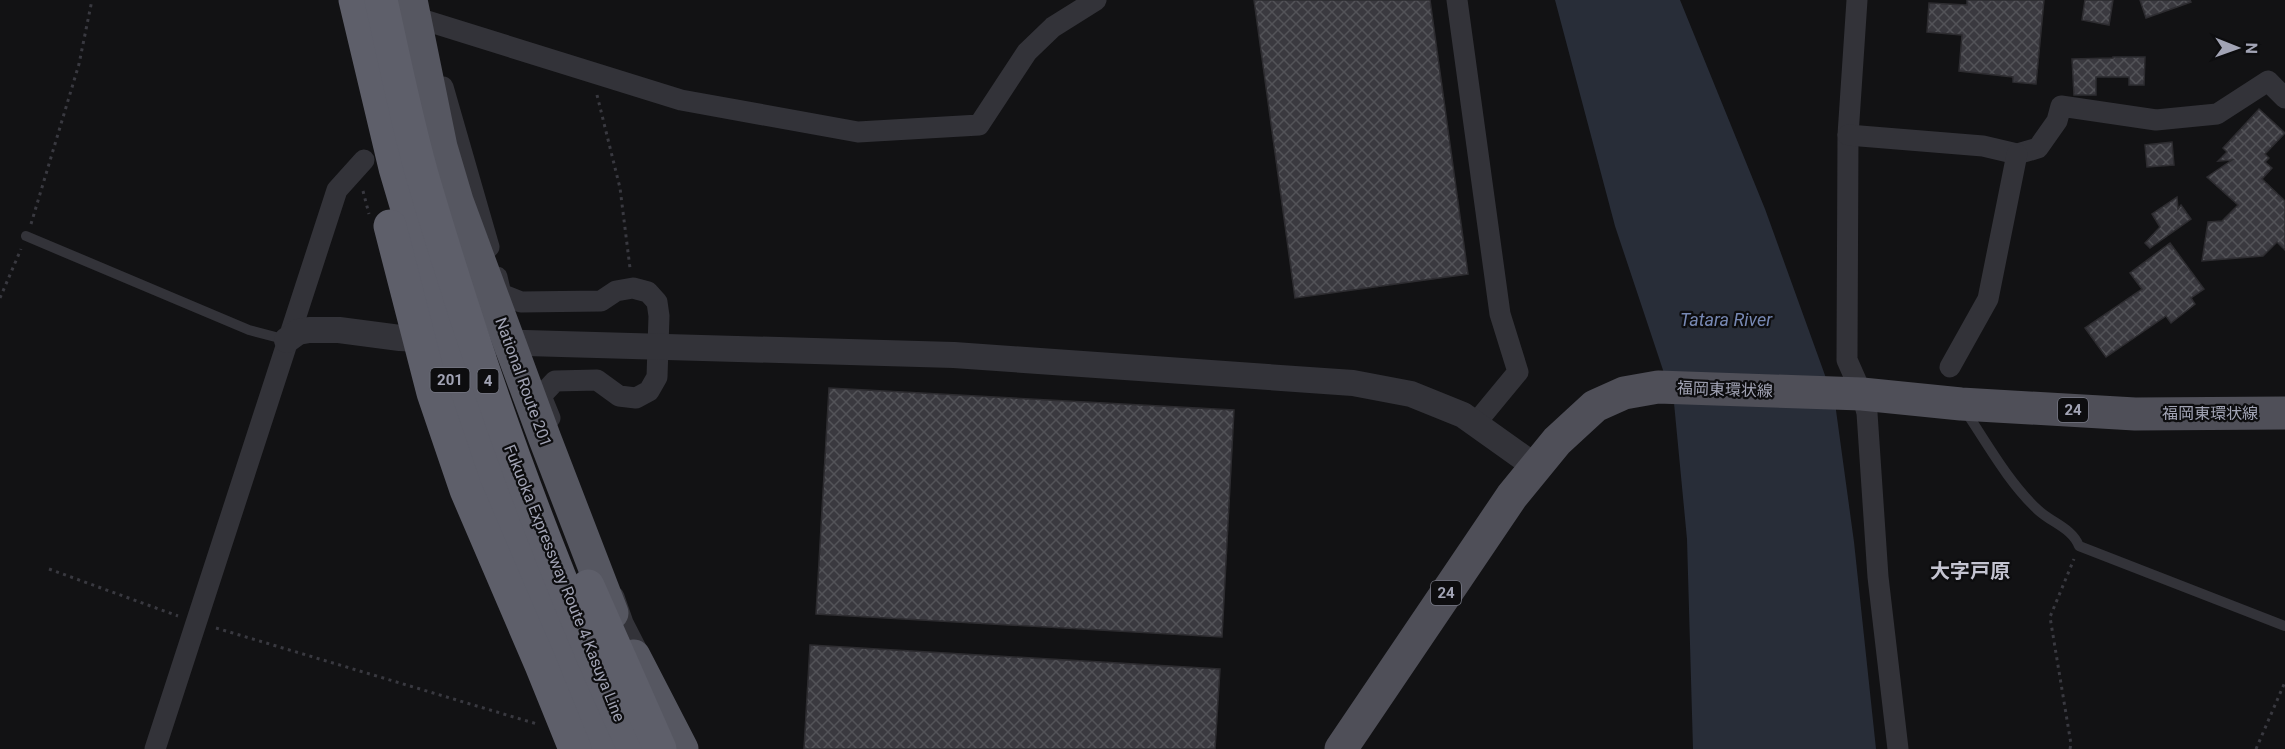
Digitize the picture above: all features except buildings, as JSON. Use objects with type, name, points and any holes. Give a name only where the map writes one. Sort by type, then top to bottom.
[{"type":"highway","name":"Fukuoka Expressway Route 4 Kasuya Line","points":[[359,3],[404,101],[424,183],[525,492],[603,683],[634,749]]},
{"type":"highway","name":"Fukuoka Expressway Route 4 Kasuya Line","points":[[359,3],[399,179],[434,300],[486,456],[564,650],[607,749]]},
{"type":"highway","name":"201","points":[[359,3],[372,151],[473,451],[590,749]]},
{"type":"highway","points":[[359,3],[375,165],[433,393],[466,489],[575,749]]},
{"type":"highway","name":"National Route 201","points":[[418,6],[451,148],[457,201],[608,605],[682,749]]},
{"type":"highway","points":[[404,101],[413,101],[483,313],[551,494],[598,612],[660,749]]},
{"type":"main road","name":"福岡東環状線","points":[[1341,749],[1512,496],[1557,441],[1595,406],[1624,393],[1658,387],[1854,393],[1961,404],[2135,414],[2285,413]]},
{"type":"street","points":[[418,6],[592,72],[681,100],[858,132],[979,125],[1027,52],[1053,27],[1096,0]]},
{"type":"street","points":[[1457,0],[1500,314],[1518,372],[1476,424]]},
{"type":"street","points":[[1857,0],[1848,135],[1847,360],[1854,393],[1867,412],[1878,577],[1898,749]]},
{"type":"street","points":[[1848,135],[1983,146],[2017,154],[2038,148],[2056,121],[2061,106],[2156,120],[2217,114],[2268,81],[2285,98]]},
{"type":"street","points":[[451,148],[501,294],[521,302],[601,301],[616,291],[633,288],[648,292],[657,302],[659,316],[657,377],[649,391],[636,398],[619,396],[597,380],[555,381],[542,396],[623,623],[690,749]]},
{"type":"street","points":[[155,749],[337,190],[372,151]]},
{"type":"street","points":[[1950,367],[1988,299],[2017,154]]},
{"type":"street","points":[[287,340],[298,332],[339,330],[399,338],[437,340],[954,355],[1353,383],[1411,394],[1463,415],[1536,467]]},
{"type":"lane","points":[[372,151],[451,148]]},
{"type":"lane","points":[[26,236],[249,330],[287,340]]},
{"type":"lane","points":[[1961,404],[2009,476],[2039,510],[2075,536],[2079,546],[2285,626]]},
{"type":"path","points":[[0,298],[26,236],[79,64],[92,0]]},
{"type":"path","points":[[592,72],[620,188],[633,288]]},
{"type":"path","points":[[2070,749],[2050,616],[2079,546]]},
{"type":"path","points":[[50,569],[196,622],[538,725]]},
{"type":"path","points":[[2256,749],[2285,682]]},
{"type":"water","name":"Tatara River","points":[[1555,0],[1680,0],[1765,209],[1835,403],[1854,542],[1876,749],[1693,749],[1687,539],[1674,403],[1615,226]]},
{"type":"district","name":"大字戸原","points":[[1970,571]]}]
